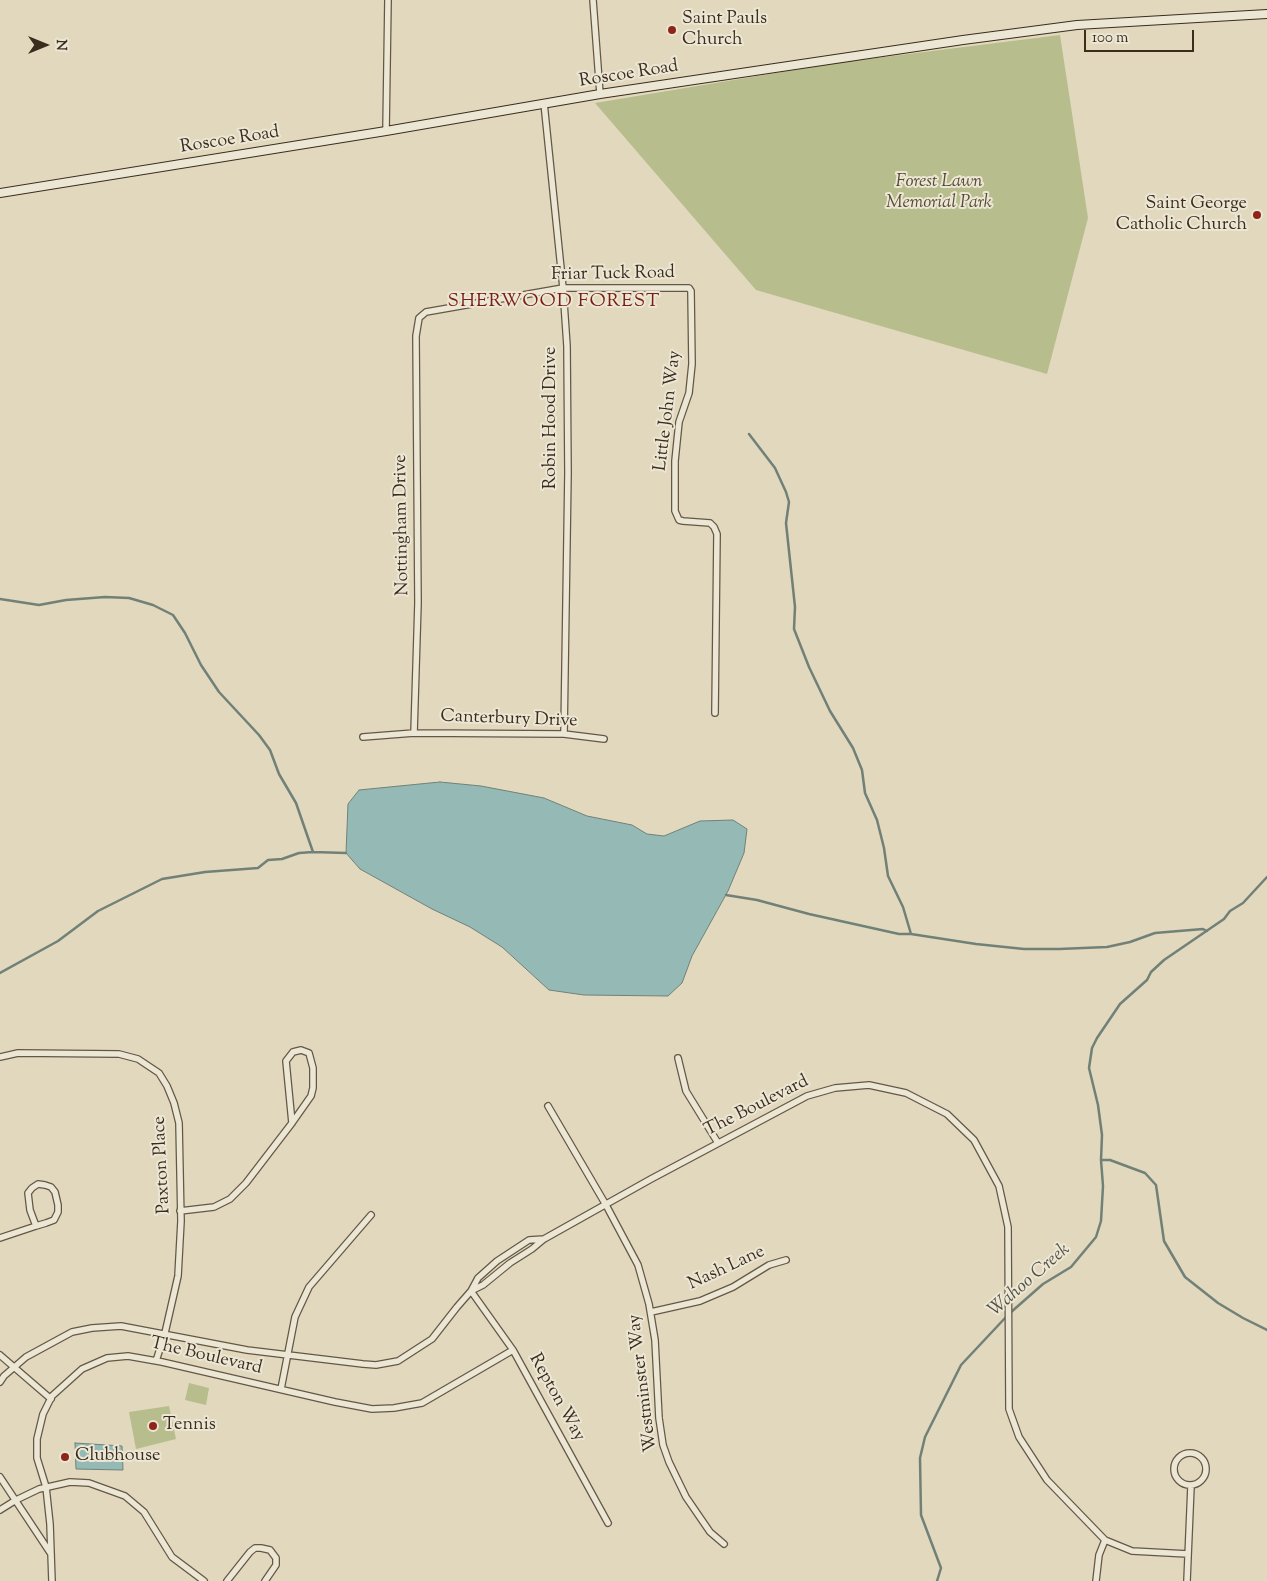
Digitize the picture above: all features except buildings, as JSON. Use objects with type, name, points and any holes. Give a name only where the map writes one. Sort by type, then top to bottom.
[{"type":"main road","name":"Roscoe Road","points":[[0,193],[386,131],[600,94],[957,40],[1077,25],[1267,14]]},
{"type":"street","points":[[386,131],[388,0]]},
{"type":"street","points":[[593,0],[600,94]]},
{"type":"street","name":"Robin Hood Drive","points":[[544,103],[567,346],[568,454],[564,734]]},
{"type":"street","name":"Friar Tuck Road","points":[[419,318],[426,312],[563,288],[689,288],[691,291]]},
{"type":"street","name":"Little John Way","points":[[691,291],[692,364],[689,393],[679,422],[675,461],[675,511],[679,520],[712,524],[717,534],[715,712]]},
{"type":"street","name":"Nottingham Drive","points":[[414,732],[418,603],[416,336],[419,318]]},
{"type":"street","name":"Canterbury Drive","points":[[363,737],[414,732],[564,734],[604,739]]},
{"type":"street","points":[[180,1211],[214,1207],[230,1199],[246,1183],[292,1123],[311,1096],[314,1088],[314,1068],[309,1053],[301,1050],[293,1052],[286,1060],[292,1123]]},
{"type":"street","name":"Paxton Place","points":[[0,1057],[18,1053],[119,1054],[138,1059],[159,1073],[174,1103],[178,1123],[180,1211],[178,1276],[165,1333],[156,1360]]},
{"type":"street","points":[[678,1058],[686,1091],[718,1143]]},
{"type":"street","name":"The Boulevard","points":[[471,1291],[483,1285],[544,1239],[807,1096],[835,1088],[869,1085],[906,1093],[947,1114],[974,1140],[1000,1186],[1008,1227],[1009,1409],[1019,1437],[1047,1480],[1105,1540],[1132,1551],[1188,1554]]},
{"type":"street","name":"Westminster Way","points":[[548,1106],[606,1205],[638,1265],[651,1312],[655,1340],[659,1418],[663,1445],[686,1498],[710,1532],[724,1544]]},
{"type":"street","points":[[0,1238],[36,1226],[54,1220],[58,1212],[58,1205],[54,1192],[50,1187],[38,1184],[28,1193],[30,1210],[36,1226]]},
{"type":"street","points":[[281,1389],[295,1317],[309,1287],[371,1216]]},
{"type":"street","name":"The Boulevard","points":[[0,1382],[4,1376],[26,1357],[72,1332],[92,1328],[121,1326],[247,1350],[376,1366],[398,1361],[432,1339],[471,1291],[478,1278],[497,1261],[528,1240],[544,1239]]},
{"type":"street","name":"Nash Lane","points":[[651,1312],[700,1301],[733,1287],[769,1265],[786,1260]]},
{"type":"street","name":"Repton Way","points":[[471,1291],[513,1350],[608,1523]]},
{"type":"street","name":"The Boulevard","points":[[52,1581],[46,1488],[36,1458],[37,1439],[43,1414],[50,1399],[82,1369],[107,1358],[128,1356],[156,1360],[372,1409],[394,1408],[422,1403],[513,1350]]},
{"type":"street","points":[[0,1355],[50,1399]]},
{"type":"street","points":[[1192,1453],[1200,1456],[1206,1470],[1200,1482],[1191,1486],[1179,1482],[1173,1469],[1178,1458],[1183,1454],[1192,1453]]},
{"type":"street","points":[[0,1476],[51,1554]]},
{"type":"street","points":[[0,1510],[16,1500],[46,1488],[70,1482],[89,1483],[125,1496],[144,1512],[172,1557],[204,1581]]},
{"type":"street","points":[[1186,1581],[1191,1486]]},
{"type":"street","points":[[1096,1581],[1099,1555],[1105,1540]]},
{"type":"street","points":[[227,1581],[255,1548],[270,1550],[276,1558],[276,1565],[265,1581]]},
{"type":"green space","name":"Forest Lawn Memorial Park","points":[[1060,35],[1088,218],[1047,374],[756,290],[595,103],[836,63]]},
{"type":"green space","points":[[189,1383],[209,1388],[206,1405],[185,1400]]},
{"type":"green space","name":"Tennis","points":[[169,1406],[176,1439],[136,1449],[129,1412]]},
{"type":"water","points":[[440,782],[481,786],[544,798],[587,816],[632,825],[647,834],[664,836],[700,821],[733,820],[747,829],[744,853],[728,891],[692,956],[682,983],[668,996],[584,995],[549,990],[502,947],[470,927],[432,909],[360,869],[346,853],[348,804],[359,790]]},
{"type":"water","points":[[75,1443],[122,1446],[123,1470],[76,1469]]},
{"type":"waterway","points":[[749,434],[775,468],[786,492],[789,502],[786,523],[795,607],[794,629],[809,667],[830,711],[853,748],[862,770],[865,793],[877,820],[884,848],[888,876],[903,907],[911,934]]},
{"type":"waterway","points":[[0,599],[39,605],[66,600],[105,597],[129,598],[153,605],[173,615],[185,633],[201,665],[219,692],[259,735],[270,750],[279,774],[296,803],[313,852]]},
{"type":"waterway","points":[[0,973],[58,941],[98,911],[162,879],[205,872],[258,868],[268,860],[282,859],[299,853],[346,853]]},
{"type":"waterway","name":"Wahoo Creek","points":[[1010,1313],[1043,1284],[1071,1267],[1096,1237],[1101,1221],[1103,1186],[1102,1135],[1098,1105],[1089,1068],[1092,1048],[1097,1038],[1120,1004],[1147,980],[1151,972],[1164,960],[1224,919],[1230,911],[1243,903],[1267,877]]},
{"type":"waterway","points":[[726,895],[757,900],[809,914],[899,934],[1024,949],[1107,947],[1130,942],[1155,933],[1203,929],[1207,931]]},
{"type":"waterway","points":[[1101,1160],[1110,1160],[1145,1173],[1156,1185],[1164,1241],[1185,1277],[1218,1303],[1267,1330]]},
{"type":"waterway","name":"Wahoo Creek","points":[[937,1581],[941,1568],[921,1515],[920,1458],[925,1437],[961,1365],[1006,1317]]},
{"type":"place","name":"Saint Pauls Church","points":[[672,30]]},
{"type":"place","name":"Saint George Catholic Church","points":[[1257,215]]},
{"type":"place","name":"Tennis","points":[[153,1426]]},
{"type":"place","name":"Clubhouse","points":[[65,1457]]},
{"type":"district","name":"SHERWOOD FOREST","points":[[554,303]]}]
